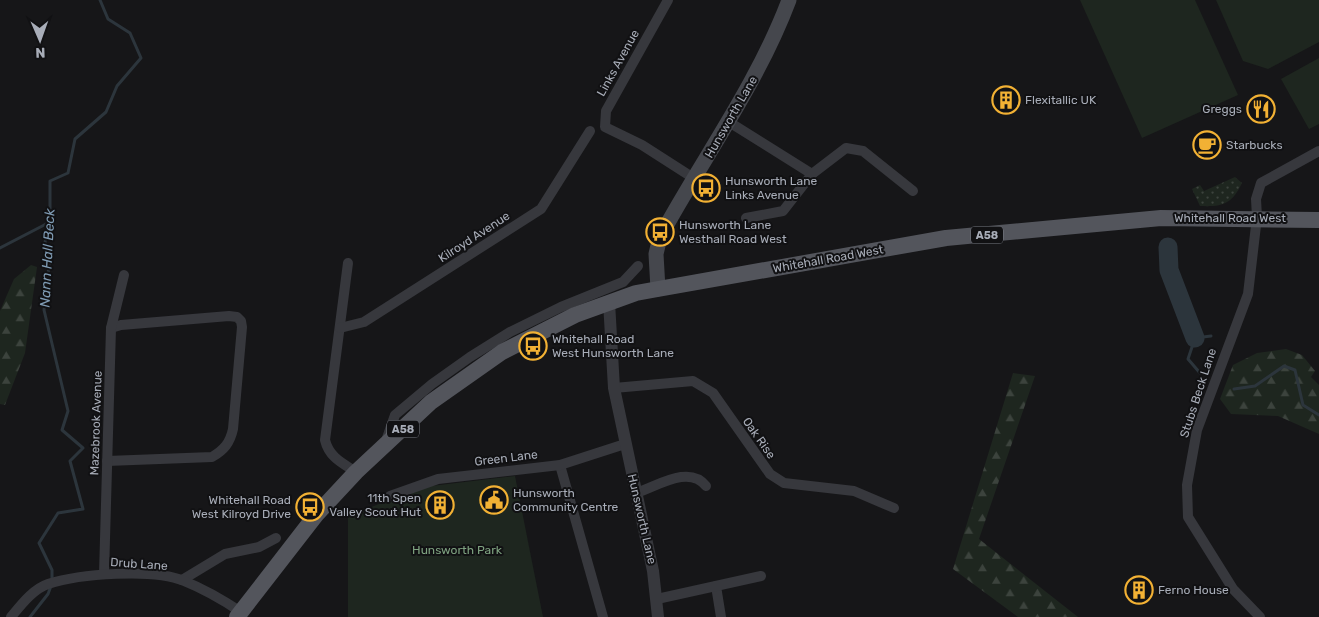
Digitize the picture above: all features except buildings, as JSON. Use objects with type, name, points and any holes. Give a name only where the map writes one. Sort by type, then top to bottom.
[{"type":"main road","name":"Hunsworth Lane","points":[[658,289],[656,254],[660,237],[729,122],[775,38],[789,0]]},
{"type":"main road","name":"Whitehall Road West","points":[[239,614],[313,519],[356,472],[439,397],[553,318],[658,289],[946,238],[1161,218],[1319,220]]},
{"type":"street","name":"Links Avenue","points":[[668,0],[606,111],[605,127],[642,145],[695,179]]},
{"type":"street","points":[[729,122],[812,174]]},
{"type":"street","name":"Kilroyd Avenue","points":[[340,328],[364,322],[541,209],[590,131]]},
{"type":"street","points":[[746,218],[782,211],[812,174],[846,148],[863,150],[912,191]]},
{"type":"street","name":"Stubs Beck Lane","points":[[1260,617],[1233,589],[1188,517],[1187,485],[1197,430],[1248,294],[1258,218],[1256,199],[1260,183],[1319,151]]},
{"type":"street","points":[[348,263],[325,440],[328,451],[336,459],[356,472]]},
{"type":"street","name":"Whitehall Road West","points":[[553,318],[623,282],[638,266]]},
{"type":"street","name":"Mazebrook Avenue","points":[[104,574],[111,328],[124,275]]},
{"type":"street","name":"Hunsworth Lane","points":[[609,302],[614,388],[624,444],[653,571],[658,617]]},
{"type":"street","points":[[107,461],[212,457],[221,451],[231,441],[233,430],[242,327],[241,320],[237,317],[229,316],[121,325],[111,328]]},
{"type":"street","name":"Oak Rise","points":[[614,388],[693,380],[713,393],[770,474],[784,483],[854,491],[894,508]]},
{"type":"street","name":"Green Lane","points":[[390,496],[438,479],[560,465],[624,444]]},
{"type":"street","points":[[560,465],[603,617]]},
{"type":"street","points":[[636,493],[674,478],[696,478],[702,480],[706,486]]},
{"type":"street","points":[[182,580],[225,554],[258,546],[276,538]]},
{"type":"street","name":"Drub Lane","points":[[11,617],[27,599],[47,585],[104,574],[141,574],[182,580],[239,614]]},
{"type":"street","points":[[657,599],[761,576]]},
{"type":"street","points":[[716,586],[721,617]]},
{"type":"green space","points":[[1080,0],[1195,0],[1238,95],[1142,138]]},
{"type":"green space","points":[[1216,0],[1319,0],[1319,42],[1268,69],[1243,61]]},
{"type":"green space","points":[[1319,58],[1319,124],[1309,129],[1281,79]]},
{"type":"green space","points":[[1235,177],[1242,183],[1230,200],[1221,205],[1200,206],[1192,189],[1200,185],[1204,191]]},
{"type":"green space","points":[[31,265],[37,267],[25,353],[5,405],[0,404],[0,311],[14,279]]},
{"type":"green space","points":[[1286,349],[1302,355],[1315,371],[1311,377],[1319,385],[1319,434],[1278,416],[1231,414],[1220,399],[1233,365],[1257,353]]},
{"type":"green space","points":[[1013,373],[1035,376],[979,539],[1078,617],[1018,617],[953,569]]},
{"type":"green space","name":"Hunsworth Park","points":[[515,476],[543,617],[348,617],[348,516],[423,487]]},
{"type":"waterway","name":"Nann Hall Beck","points":[[52,580],[52,570],[39,543],[58,513],[83,509],[70,461],[83,448],[62,430],[68,411],[44,310],[50,256],[45,242],[50,222],[50,181],[68,173],[75,139],[106,112],[117,86],[141,58],[130,33],[108,19],[100,0]]},
{"type":"waterway","points":[[0,248],[50,222]]},
{"type":"waterway","points":[[1168,247],[1169,270],[1195,338]]},
{"type":"waterway","points":[[1200,373],[1188,359],[1195,338],[1211,336]]},
{"type":"waterway","points":[[1234,389],[1255,386],[1284,366],[1295,370],[1303,405],[1319,415]]},
{"type":"waterway","points":[[30,617],[48,594],[51,586]]},
{"type":"place","name":"Flexitallic UK","points":[[1006,100]]},
{"type":"place","name":"Greggs","points":[[1261,109]]},
{"type":"place","name":"Starbucks","points":[[1207,145]]},
{"type":"place","name":"Hunsworth Lane Links Avenue","points":[[706,188]]},
{"type":"place","name":"Hunsworth Lane Westhall Road West","points":[[660,232]]},
{"type":"place","name":"Whitehall Road West Hunsworth Lane","points":[[533,346]]},
{"type":"place","name":"Hunsworth Community Centre","points":[[494,500]]},
{"type":"place","name":"11th Spen Valley Scout Hut","points":[[440,505]]},
{"type":"place","name":"Whitehall Road West Kilroyd Drive","points":[[310,507]]},
{"type":"place","name":"Ferno House","points":[[1139,590]]}]
